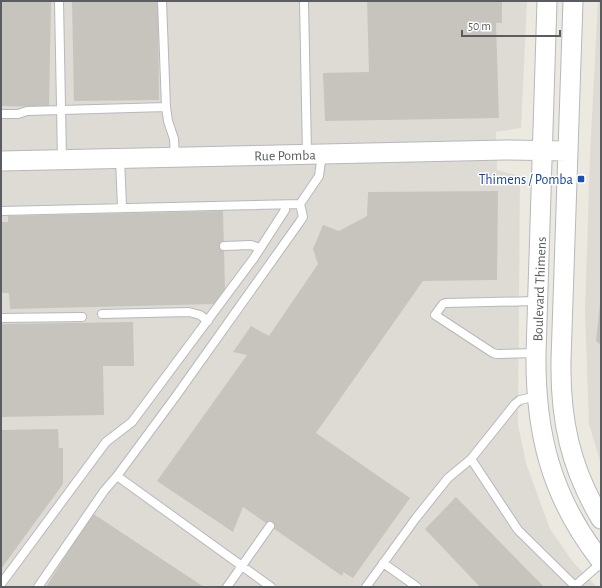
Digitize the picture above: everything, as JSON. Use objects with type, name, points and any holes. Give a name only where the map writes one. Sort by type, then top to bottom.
[{"type":"street","name":"Boulevard Thimens","points":[[547,1],[536,352],[539,418],[548,462],[559,492],[579,530],[601,562]]},
{"type":"street","name":"Boulevard Thimens","points":[[573,1],[561,368],[563,409],[565,428],[574,462],[588,495],[601,519]]},
{"type":"street","name":"Rue Pomba","points":[[1,161],[314,154],[543,150],[568,151]]},
{"type":"lane","points":[[59,1],[62,160]]},
{"type":"lane","points":[[162,1],[166,107],[168,121],[174,139],[175,157]]},
{"type":"lane","points":[[38,587],[104,491],[117,476],[303,218],[300,204],[319,176],[314,154],[304,1]]},
{"type":"lane","points":[[1,114],[61,110],[166,107]]},
{"type":"lane","points":[[120,158],[122,207]]},
{"type":"lane","points":[[1,211],[300,204]]},
{"type":"lane","points":[[1,584],[106,442],[132,422],[208,321],[260,248],[285,210],[285,205]]},
{"type":"lane","points":[[224,246],[251,246],[260,248]]},
{"type":"lane","points":[[536,352],[493,353],[435,315],[443,304],[446,303],[538,301]]},
{"type":"lane","points":[[102,314],[189,312],[200,315],[208,321]]},
{"type":"lane","points":[[1,318],[82,317]]},
{"type":"lane","points":[[366,587],[416,518],[448,478],[471,459],[515,404],[520,400],[537,396]]},
{"type":"lane","points":[[471,459],[518,530],[576,586],[601,562]]},
{"type":"lane","points":[[117,476],[271,587]]},
{"type":"lane","points":[[227,587],[270,526]]},
{"type":"lane","points":[[383,563],[417,587]]},
{"type":"shaded area","points":[[1,1],[527,1],[521,128],[496,132],[497,170],[520,176],[518,425],[526,463],[550,529],[573,562],[597,587],[1,587]]},
{"type":"shaded area","points":[[598,1],[601,1],[601,464],[589,424],[585,311],[590,155]]},
{"type":"building","points":[[1,1],[51,1],[49,107],[1,106]]},
{"type":"building","points":[[72,1],[158,1],[159,100],[74,101]]},
{"type":"building","points":[[367,1],[502,1],[502,23],[496,23],[499,118],[325,121],[323,73],[369,72]]},
{"type":"building","points":[[498,191],[497,280],[423,281],[316,433],[410,498],[353,578],[343,572],[342,576],[243,507],[233,532],[157,481],[247,355],[233,352],[251,326],[269,336],[318,264],[313,249],[323,225],[339,231],[367,216],[368,192]]},
{"type":"building","points":[[223,211],[225,290],[216,304],[10,309],[9,293],[1,293],[1,222],[8,222],[8,216]]},
{"type":"building","points":[[601,304],[601,345],[596,341]]},
{"type":"building","points":[[133,322],[134,366],[103,366],[104,415],[1,417],[1,324]]},
{"type":"building","points":[[58,429],[59,448],[63,448],[63,484],[1,569],[1,430]]},
{"type":"building","points":[[456,497],[544,587],[480,587],[425,529]]},
{"type":"building","points":[[92,513],[204,587],[46,587]]},
{"type":"place","name":"Thimens / Pomba","points":[[581,179]]}]
